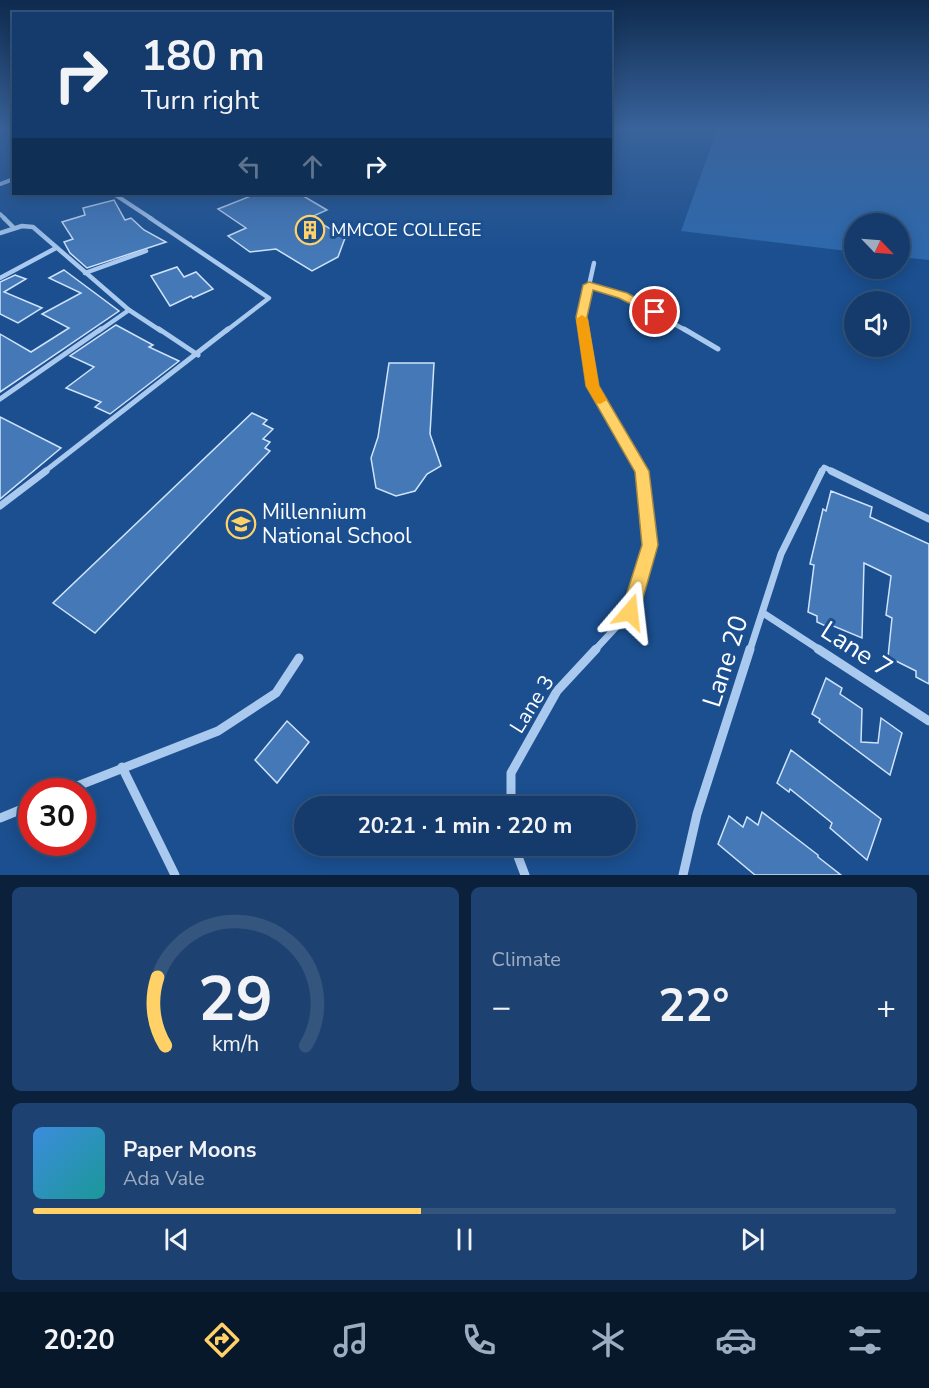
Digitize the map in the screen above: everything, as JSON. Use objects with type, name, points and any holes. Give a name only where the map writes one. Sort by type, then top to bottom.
[{"type":"street","points":[[0,506],[269,298],[115,195]]},
{"type":"street","points":[[0,214],[14,228]]},
{"type":"street","points":[[0,233],[14,228],[33,227],[129,310],[198,355]]},
{"type":"street","points":[[0,278],[56,248]]},
{"type":"street","points":[[86,273],[146,251]]},
{"type":"street","name":"Lane 3","points":[[511,796],[511,773],[557,691],[630,612],[650,545],[642,471],[593,386],[582,317],[594,263]]},
{"type":"street","points":[[589,285],[623,296],[644,306],[718,349]]},
{"type":"street","points":[[0,399],[129,310]]},
{"type":"street","name":"Lane 20","points":[[683,875],[697,814],[781,554],[824,467],[929,519]]},
{"type":"street","name":"Lane 7","points":[[763,613],[929,721]]},
{"type":"street","points":[[96,778],[218,731],[276,693],[299,658]]},
{"type":"street","points":[[122,767],[175,875]]},
{"type":"street","points":[[0,818],[18,811]]},
{"type":"street","points":[[518,856],[525,875]]},
{"type":"shaded area","points":[[702,171],[929,171],[929,260],[910,258],[910,213],[844,213],[844,251],[681,231]]},
{"type":"building","name":"MMCOE COLLEGE","points":[[253,195],[302,195],[327,210],[311,217],[345,238],[338,257],[312,271],[276,249],[250,252],[228,236],[246,228],[218,209]]},
{"type":"building","points":[[114,200],[125,220],[131,218],[144,230],[166,242],[87,268],[70,253],[64,242],[73,239],[62,222],[85,215],[83,208]]},
{"type":"building","points":[[177,267],[184,277],[196,272],[213,289],[170,306],[151,276]]},
{"type":"building","points":[[64,270],[119,311],[0,392],[0,334],[31,352],[69,328],[42,314],[81,293],[49,278]]},
{"type":"building","points":[[15,275],[26,279],[4,292],[42,308],[18,323],[0,314],[0,282]]},
{"type":"building","points":[[116,325],[153,345],[149,347],[179,361],[110,414],[95,407],[101,402],[66,388],[94,367],[70,356]]},
{"type":"building","points":[[389,363],[434,363],[430,434],[441,466],[427,474],[415,491],[396,496],[376,488],[371,458],[378,437]]},
{"type":"building","points":[[252,413],[267,420],[263,424],[273,429],[263,439],[270,442],[265,448],[270,451],[95,633],[53,603]]},
{"type":"building","points":[[0,417],[61,448],[0,499]]},
{"type":"building","points":[[831,491],[872,507],[870,517],[929,544],[929,684],[916,677],[916,671],[888,657],[892,618],[886,615],[891,576],[864,563],[862,638],[831,625],[830,628],[817,622],[817,616],[808,612],[814,565],[810,564],[823,509],[826,511]]},
{"type":"building","points":[[826,678],[842,688],[840,694],[862,709],[861,742],[878,743],[881,718],[902,733],[890,775],[819,722],[820,719],[812,714]]},
{"type":"building","points":[[287,721],[309,742],[277,783],[255,760]]},
{"type":"building","points":[[791,750],[881,819],[867,860],[830,828],[832,823],[790,789],[789,792],[777,783]]},
{"type":"building","points":[[762,812],[841,875],[755,875],[718,844],[729,816],[743,827],[747,817],[758,825]]},
{"type":"slow traffic","points":[[582,319],[593,386],[600,400]]},
{"type":"place","name":"MMCOE COLLEGE","points":[[310,230]]},
{"type":"place","name":"Millennium National School","points":[[241,524]]},
{"type":"route","points":[[630,612],[650,545],[642,471],[593,386],[582,317],[589,285],[623,296],[655,312]]}]
